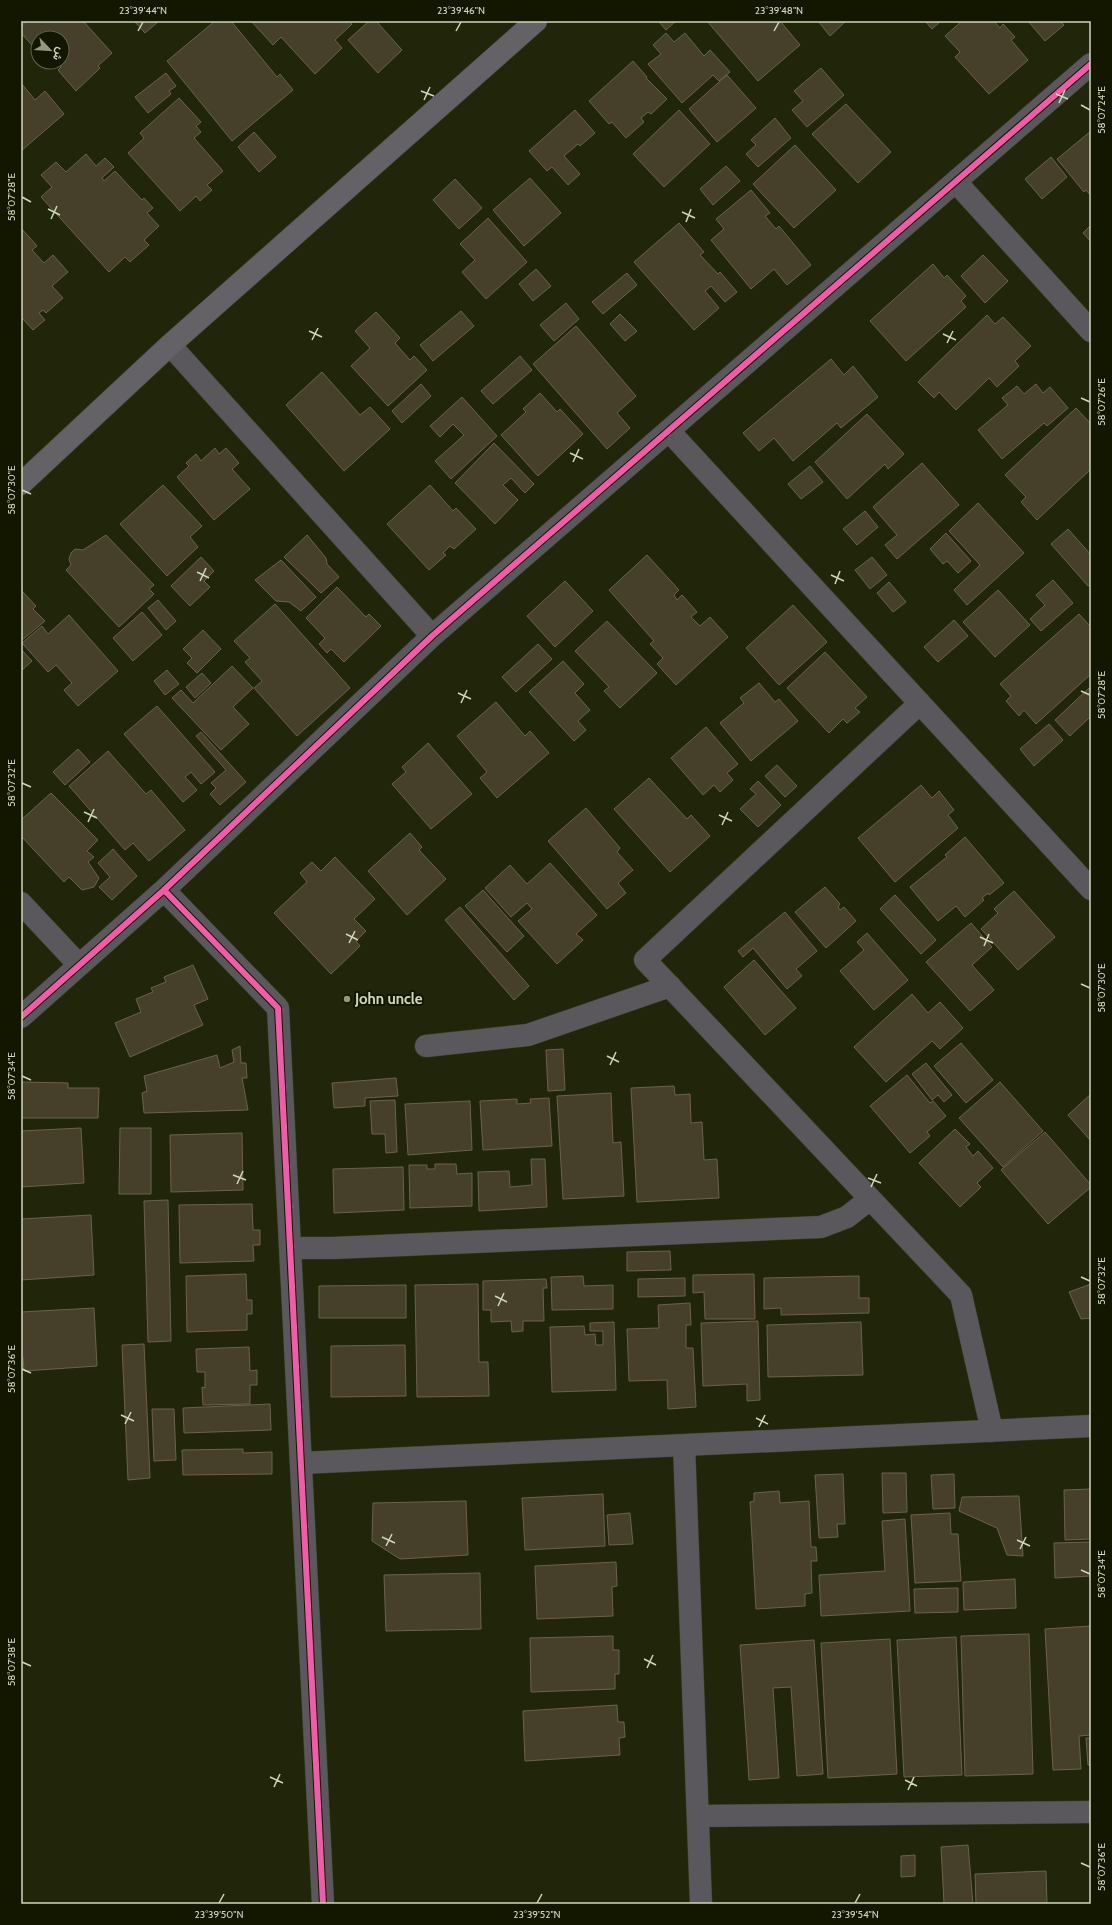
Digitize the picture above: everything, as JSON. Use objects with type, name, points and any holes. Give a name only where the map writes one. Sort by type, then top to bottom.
[{"type":"street","points":[[21,484],[170,345],[536,21]]},
{"type":"street","points":[[21,1017],[164,890],[432,636],[1091,64]]},
{"type":"street","points":[[956,182],[1091,331]]},
{"type":"street","points":[[170,345],[432,636]]},
{"type":"street","points":[[669,431],[1091,890]]},
{"type":"street","points":[[920,704],[645,960],[961,1295],[992,1431]]},
{"type":"street","points":[[164,890],[278,1008],[323,1904]]},
{"type":"street","points":[[21,903],[79,965]]},
{"type":"street","points":[[426,1046],[528,1035],[670,986]]},
{"type":"street","points":[[290,1248],[333,1248],[821,1227],[847,1216],[870,1200]]},
{"type":"street","points":[[301,1463],[1091,1426]]},
{"type":"street","points":[[684,1445],[702,1904]]},
{"type":"street","points":[[698,1816],[1091,1812]]},
{"type":"building","points":[[27,21],[83,21],[112,53],[98,66],[100,68],[76,91],[58,70],[70,70],[70,30],[30,30],[30,43],[21,33],[21,26]]},
{"type":"building","points":[[134,21],[159,21],[145,33]]},
{"type":"building","points":[[215,21],[231,21],[277,77],[280,74],[293,90],[232,141],[167,61]]},
{"type":"building","points":[[251,21],[349,21],[352,24],[335,40],[342,48],[315,74],[281,37],[273,45]]},
{"type":"building","points":[[369,21],[376,21],[402,50],[378,73],[348,40]]},
{"type":"building","points":[[658,21],[676,21],[666,30]]},
{"type":"building","points":[[707,21],[780,21],[800,45],[758,81]]},
{"type":"building","points":[[818,21],[846,21],[830,36]]},
{"type":"building","points":[[925,21],[941,21],[932,29]]},
{"type":"building","points":[[962,21],[994,21],[1000,28],[1003,24],[1015,37],[1011,40],[1028,60],[989,94],[955,57],[960,52],[945,36]]},
{"type":"building","points":[[1028,21],[1060,21],[1064,25],[1045,41]]},
{"type":"building","points":[[666,33],[674,42],[685,33],[704,56],[710,50],[730,72],[719,81],[713,75],[682,103],[648,64],[661,54],[653,45]]},
{"type":"building","points":[[633,61],[647,77],[646,78],[667,99],[651,114],[648,112],[641,118],[644,122],[626,138],[612,122],[609,124],[589,101]]},
{"type":"building","points":[[821,68],[844,95],[807,127],[792,110],[803,101],[794,91]]},
{"type":"building","points":[[166,73],[176,86],[169,91],[171,94],[148,113],[135,97]]},
{"type":"building","points":[[727,75],[756,108],[717,142],[689,109]]},
{"type":"building","points":[[21,83],[35,100],[45,91],[64,114],[21,151]]},
{"type":"building","points":[[179,98],[201,122],[196,126],[201,132],[194,138],[223,171],[207,185],[212,190],[200,201],[196,196],[180,211],[128,153],[144,138],[140,133]]},
{"type":"building","points":[[846,104],[891,152],[858,183],[812,134]]},
{"type":"building","points":[[575,110],[595,133],[580,146],[578,144],[564,156],[580,174],[568,185],[552,167],[547,171],[529,151]]},
{"type":"building","points":[[679,110],[710,144],[664,187],[633,154]]},
{"type":"building","points":[[775,118],[791,138],[758,167],[746,154],[756,145],[751,140]]},
{"type":"building","points":[[1091,131],[1091,196],[1086,190],[1084,192],[1057,159]]},
{"type":"building","points":[[254,132],[276,157],[259,172],[238,147]]},
{"type":"building","points":[[795,145],[836,190],[794,228],[753,184]]},
{"type":"building","points":[[86,154],[96,166],[105,158],[114,167],[102,178],[104,181],[115,171],[142,200],[144,198],[153,208],[147,213],[159,226],[144,240],[149,245],[130,262],[125,257],[109,272],[41,197],[52,187],[41,175],[56,162],[66,172]]},
{"type":"building","points":[[1051,157],[1067,177],[1042,199],[1025,179]]},
{"type":"building","points":[[726,166],[740,181],[713,205],[700,189]]},
{"type":"building","points":[[530,178],[561,213],[524,246],[493,210]]},
{"type":"building","points":[[455,179],[482,208],[459,229],[433,200]]},
{"type":"building","points":[[751,190],[770,213],[765,216],[776,229],[779,226],[811,265],[787,285],[774,269],[751,289],[711,240],[724,229],[716,219]]},
{"type":"building","points":[[488,218],[527,262],[486,299],[462,272],[475,260],[460,244]]},
{"type":"building","points":[[679,223],[704,252],[700,255],[718,274],[720,272],[737,292],[725,302],[711,286],[705,291],[719,308],[694,330],[634,262]]},
{"type":"building","points":[[1091,225],[1091,242],[1083,233]]},
{"type":"building","points":[[21,228],[37,246],[32,250],[44,263],[53,255],[68,272],[52,286],[63,298],[46,313],[43,310],[39,313],[45,320],[33,330],[21,317]]},
{"type":"building","points":[[983,255],[1008,281],[985,303],[961,276]]},
{"type":"building","points":[[933,264],[944,278],[947,275],[966,296],[961,301],[966,307],[906,361],[870,321]]},
{"type":"building","points":[[536,269],[551,286],[533,301],[519,284]]},
{"type":"building","points":[[627,273],[637,285],[603,314],[592,302]]},
{"type":"building","points":[[566,303],[579,319],[554,341],[540,325]]},
{"type":"building","points":[[461,311],[474,326],[433,361],[420,345]]},
{"type":"building","points":[[376,312],[400,338],[395,343],[410,360],[414,356],[427,370],[388,406],[351,366],[370,348],[355,331]]},
{"type":"building","points":[[620,314],[637,331],[625,341],[610,324]]},
{"type":"building","points":[[987,315],[995,324],[1003,317],[1031,346],[1015,361],[1019,366],[997,387],[989,378],[956,410],[939,392],[934,398],[918,382]]},
{"type":"building","points":[[576,326],[636,396],[617,413],[630,428],[607,449],[533,364]]},
{"type":"building","points":[[520,356],[532,370],[493,404],[481,391]]},
{"type":"building","points":[[831,359],[844,375],[853,366],[878,397],[841,428],[837,423],[793,461],[774,438],[759,451],[743,433]]},
{"type":"building","points":[[322,372],[360,415],[370,407],[390,429],[344,471],[286,405]]},
{"type":"building","points":[[421,384],[431,396],[402,423],[392,411]]},
{"type":"building","points":[[1036,384],[1043,393],[1050,387],[1068,408],[1047,426],[1044,423],[1002,459],[978,430],[1008,405],[1002,398],[1017,386],[1024,394]]},
{"type":"building","points":[[540,393],[557,412],[560,409],[583,434],[538,476],[501,435],[526,412],[523,409]]},
{"type":"building","points":[[462,397],[497,436],[451,479],[435,461],[464,435],[453,424],[440,437],[430,426]]},
{"type":"building","points":[[1076,408],[1091,424],[1091,469],[1037,520],[1021,502],[1026,497],[1005,475]]},
{"type":"building","points":[[867,414],[904,454],[888,469],[885,464],[847,499],[815,462]]},
{"type":"building","points":[[494,443],[534,484],[525,493],[511,478],[503,485],[518,500],[495,524],[455,483]]},
{"type":"building","points":[[215,448],[219,454],[226,448],[239,463],[232,469],[250,489],[214,520],[177,477],[189,466],[186,463],[196,454],[201,461]]},
{"type":"building","points":[[922,463],[959,505],[897,559],[885,545],[897,535],[873,507]]},
{"type":"building","points":[[810,466],[823,482],[801,499],[788,484]]},
{"type":"building","points":[[163,485],[202,526],[190,537],[198,547],[167,576],[120,524]]},
{"type":"building","points":[[430,485],[453,511],[456,508],[476,529],[454,549],[450,546],[443,553],[446,555],[429,570],[387,524]]},
{"type":"building","points":[[978,503],[1024,553],[967,605],[954,590],[980,565],[949,531]]},
{"type":"building","points":[[865,511],[878,527],[857,545],[843,529]]},
{"type":"building","points":[[1068,529],[1091,555],[1091,584],[1088,586],[1051,544]]},
{"type":"building","points":[[946,533],[971,561],[958,573],[947,561],[943,564],[930,549]]},
{"type":"building","points":[[106,535],[154,585],[149,589],[154,594],[119,627],[66,570],[71,565],[69,559],[71,553],[75,549],[83,550]]},
{"type":"building","points":[[307,535],[326,558],[327,564],[339,577],[321,593],[284,557]]},
{"type":"building","points":[[647,555],[679,590],[674,595],[677,600],[682,595],[697,612],[691,617],[700,626],[710,617],[728,637],[676,685],[657,664],[663,658],[650,644],[654,641],[609,590]]},
{"type":"building","points":[[201,557],[214,571],[204,581],[210,587],[190,606],[171,586]]},
{"type":"building","points":[[872,557],[887,575],[870,589],[855,570]]},
{"type":"building","points":[[281,560],[316,597],[301,611],[289,602],[276,601],[255,580]]},
{"type":"building","points":[[1053,580],[1073,603],[1041,631],[1030,619],[1045,605],[1036,595]]},
{"type":"building","points":[[565,581],[593,611],[555,647],[527,616]]},
{"type":"building","points":[[889,582],[906,602],[893,612],[877,593]]},
{"type":"building","points":[[337,587],[366,617],[369,614],[381,626],[344,662],[331,649],[327,653],[319,644],[325,638],[306,618]]},
{"type":"building","points":[[21,590],[36,606],[33,609],[45,621],[22,640]]},
{"type":"building","points":[[998,590],[1030,625],[995,657],[963,622]]},
{"type":"building","points":[[158,600],[176,621],[166,630],[148,608]]},
{"type":"building","points":[[275,604],[350,688],[297,736],[254,688],[262,681],[245,662],[250,658],[234,641]]},
{"type":"building","points":[[793,605],[827,642],[779,685],[746,648]]},
{"type":"building","points":[[142,612],[162,635],[133,661],[113,638]]},
{"type":"building","points":[[1079,614],[1091,627],[1091,674],[1036,724],[1024,710],[1019,716],[1006,701],[1011,696],[1000,684]]},
{"type":"building","points":[[69,615],[118,671],[78,706],[64,690],[72,683],[56,665],[48,672],[22,643],[42,626],[48,634]]},
{"type":"building","points":[[954,620],[968,636],[938,662],[924,647]]},
{"type":"building","points":[[607,621],[657,673],[620,708],[604,691],[609,687],[575,651]]},
{"type":"building","points":[[203,630],[221,649],[197,673],[187,663],[192,658],[183,649]]},
{"type":"building","points":[[538,644],[552,659],[516,692],[502,677]]},
{"type":"building","points":[[21,649],[32,661],[21,671]]},
{"type":"building","points":[[825,652],[867,697],[855,708],[860,712],[847,723],[843,719],[829,733],[787,688]]},
{"type":"building","points":[[563,661],[584,684],[575,693],[590,710],[578,721],[586,730],[574,741],[529,692]]},
{"type":"building","points":[[232,666],[253,688],[233,707],[249,724],[221,750],[172,698],[181,690],[193,703]]},
{"type":"building","points":[[167,670],[179,684],[165,695],[154,681]]},
{"type":"building","points":[[202,673],[211,683],[195,698],[186,687]]},
{"type":"building","points":[[759,683],[775,702],[779,699],[798,721],[751,761],[720,723],[744,703],[740,698]]},
{"type":"building","points":[[1089,688],[1091,691],[1091,716],[1070,736],[1055,720]]},
{"type":"building","points":[[496,702],[525,736],[530,731],[549,753],[497,798],[480,778],[487,772],[457,736]]},
{"type":"building","points":[[157,706],[215,772],[201,784],[191,772],[185,777],[197,790],[183,802],[124,734]]},
{"type":"building","points":[[1049,724],[1063,740],[1034,766],[1020,749]]},
{"type":"building","points":[[706,727],[738,764],[727,773],[733,780],[720,792],[714,785],[703,795],[671,758]]},
{"type":"building","points":[[201,732],[246,782],[220,805],[210,794],[216,788],[211,783],[226,770],[196,736]]},
{"type":"building","points":[[428,743],[472,794],[431,829],[392,784],[406,772],[402,767]]},
{"type":"building","points":[[78,749],[90,762],[65,785],[53,772]]},
{"type":"building","points":[[108,751],[146,794],[151,790],[185,830],[149,861],[133,843],[125,850],[69,786]]},
{"type":"building","points":[[777,765],[797,786],[785,797],[765,776]]},
{"type":"building","points":[[649,778],[687,819],[691,815],[710,836],[670,872],[614,809]]},
{"type":"building","points":[[758,781],[781,805],[758,827],[740,809],[756,794],[750,789]]},
{"type":"building","points":[[921,785],[932,798],[939,791],[954,810],[948,815],[958,828],[895,882],[858,838]]},
{"type":"building","points":[[51,793],[98,840],[87,851],[94,857],[88,862],[99,878],[94,887],[82,890],[69,877],[64,882],[21,836],[21,820]]},
{"type":"building","points":[[586,808],[620,848],[617,852],[633,870],[618,883],[626,893],[607,909],[548,841]]},
{"type":"building","points":[[410,833],[422,847],[419,850],[446,879],[407,915],[368,871]]},
{"type":"building","points":[[965,837],[1004,883],[989,895],[988,893],[982,898],[984,900],[965,917],[956,906],[938,921],[910,887],[947,857],[945,855]]},
{"type":"building","points":[[113,849],[137,876],[112,900],[99,887],[110,877],[98,863]]},
{"type":"building","points":[[335,857],[375,899],[354,919],[366,931],[356,941],[360,946],[331,974],[274,913],[307,882],[300,873],[312,862],[321,871]]},
{"type":"building","points":[[550,863],[597,915],[576,934],[583,940],[557,964],[518,921],[532,909],[527,903],[511,917],[485,888],[510,865],[527,884]]},
{"type":"building","points":[[825,887],[840,904],[838,907],[840,910],[844,907],[856,921],[826,948],[795,912]]},
{"type":"building","points":[[483,890],[524,936],[507,952],[465,906]]},
{"type":"building","points":[[1014,891],[1055,937],[1018,970],[981,929],[998,913],[994,909]]},
{"type":"building","points":[[895,895],[936,940],[921,954],[880,909]]},
{"type":"building","points":[[460,907],[529,986],[514,1000],[445,920]]},
{"type":"building","points":[[785,912],[817,951],[796,969],[802,976],[787,989],[753,948],[743,957],[738,951]]},
{"type":"building","points":[[971,923],[992,947],[972,965],[994,990],[970,1011],[926,962]]},
{"type":"building","points":[[867,933],[908,980],[874,1010],[840,971],[864,950],[857,942]]},
{"type":"building","points":[[754,960],[796,1008],[765,1035],[724,987]]},
{"type":"building","points":[[193,965],[208,999],[194,1005],[203,1025],[130,1057],[115,1023],[141,1012],[136,999],[153,992],[151,988],[166,982],[164,977]]},
{"type":"building","points":[[912,994],[928,1013],[940,1002],[963,1028],[940,1049],[932,1041],[886,1082],[854,1047]]},
{"type":"building","points":[[961,1043],[993,1080],[966,1103],[934,1066]]},
{"type":"building","points":[[240,1046],[241,1063],[246,1063],[247,1078],[242,1078],[248,1110],[144,1113],[142,1093],[147,1091],[144,1076],[217,1055],[220,1068],[234,1062],[232,1050]]},
{"type":"building","points":[[563,1049],[565,1090],[548,1091],[546,1050]]},
{"type":"building","points":[[926,1063],[952,1095],[944,1102],[938,1095],[932,1100],[912,1074]]},
{"type":"building","points":[[907,1075],[930,1103],[933,1101],[946,1116],[927,1132],[930,1136],[910,1153],[870,1106]]},
{"type":"building","points":[[396,1078],[398,1096],[365,1098],[365,1106],[334,1108],[332,1083]]},
{"type":"building","points":[[21,1082],[68,1083],[68,1088],[99,1088],[98,1118],[21,1118]]},
{"type":"building","points":[[1000,1082],[1043,1131],[1003,1167],[959,1118]]},
{"type":"building","points":[[674,1086],[675,1095],[690,1094],[691,1123],[702,1122],[704,1160],[717,1159],[719,1198],[637,1202],[631,1088]]},
{"type":"building","points":[[611,1093],[613,1143],[621,1142],[624,1196],[563,1199],[557,1096]]},
{"type":"building","points":[[1091,1094],[1091,1140],[1090,1140],[1068,1115]]},
{"type":"building","points":[[549,1098],[552,1146],[483,1150],[480,1101],[517,1099],[517,1104],[531,1103],[530,1099]]},
{"type":"building","points":[[395,1100],[397,1152],[386,1153],[385,1134],[372,1134],[370,1101]]},
{"type":"building","points":[[470,1101],[472,1150],[408,1155],[405,1104]]},
{"type":"building","points":[[81,1128],[84,1183],[21,1187],[21,1131]]},
{"type":"building","points":[[120,1128],[151,1128],[151,1194],[119,1194]]},
{"type":"building","points":[[955,1129],[970,1144],[966,1147],[973,1156],[978,1151],[993,1168],[977,1183],[981,1187],[960,1207],[919,1163]]},
{"type":"building","points":[[1045,1132],[1091,1185],[1091,1187],[1048,1224],[1001,1170]]},
{"type":"building","points":[[242,1133],[243,1190],[171,1192],[170,1135]]},
{"type":"building","points":[[531,1159],[545,1159],[547,1207],[479,1211],[478,1172],[509,1171],[510,1187],[532,1185]]},
{"type":"building","points":[[435,1164],[456,1164],[457,1174],[472,1173],[472,1206],[410,1208],[409,1165],[427,1165],[427,1169],[435,1169]]},
{"type":"building","points":[[403,1167],[404,1210],[334,1213],[333,1169]]},
{"type":"building","points":[[168,1200],[171,1341],[148,1342],[144,1201]]},
{"type":"building","points":[[252,1204],[253,1230],[260,1230],[260,1245],[253,1245],[254,1261],[180,1263],[179,1205]]},
{"type":"building","points":[[91,1215],[94,1275],[21,1280],[21,1219]]},
{"type":"building","points":[[670,1251],[671,1270],[627,1271],[627,1252]]},
{"type":"building","points":[[246,1274],[247,1300],[252,1300],[252,1314],[247,1314],[247,1330],[187,1332],[186,1276]]},
{"type":"building","points":[[754,1274],[755,1319],[705,1319],[704,1292],[693,1293],[693,1275]]},
{"type":"building","points":[[583,1276],[584,1286],[613,1285],[613,1309],[552,1310],[551,1277]]},
{"type":"building","points":[[859,1276],[859,1298],[869,1298],[869,1313],[781,1315],[781,1308],[764,1309],[764,1278]]},
{"type":"building","points":[[685,1278],[685,1296],[638,1297],[638,1279]]},
{"type":"building","points":[[546,1279],[547,1288],[543,1288],[544,1321],[523,1321],[523,1331],[512,1332],[511,1321],[491,1322],[491,1310],[483,1310],[483,1281]]},
{"type":"building","points":[[478,1284],[479,1362],[488,1362],[489,1396],[417,1397],[415,1285]]},
{"type":"building","points":[[1091,1284],[1091,1318],[1081,1319],[1069,1292]]},
{"type":"building","points":[[406,1285],[406,1318],[319,1318],[319,1286]]},
{"type":"building","points":[[690,1303],[691,1325],[686,1325],[686,1348],[693,1348],[696,1407],[668,1409],[667,1380],[629,1381],[627,1329],[659,1328],[658,1305]]},
{"type":"building","points":[[94,1308],[97,1366],[24,1371],[23,1357],[21,1357],[21,1312]]},
{"type":"building","points":[[758,1321],[760,1400],[747,1401],[747,1384],[703,1386],[701,1323]]},
{"type":"building","points":[[614,1322],[616,1390],[552,1392],[550,1327],[584,1326],[585,1335],[595,1334],[596,1345],[603,1345],[603,1331],[590,1331],[590,1323]]},
{"type":"building","points":[[861,1322],[863,1375],[768,1377],[767,1325]]},
{"type":"building","points":[[144,1344],[150,1478],[128,1480],[122,1345]]},
{"type":"building","points":[[405,1345],[406,1396],[331,1397],[331,1346]]},
{"type":"building","points":[[249,1347],[250,1371],[257,1370],[257,1385],[250,1385],[250,1404],[203,1405],[202,1387],[205,1388],[205,1372],[197,1372],[196,1349]]},
{"type":"building","points":[[270,1404],[271,1430],[184,1433],[183,1408]]},
{"type":"building","points":[[152,1409],[174,1409],[176,1460],[154,1461]]},
{"type":"building","points":[[243,1449],[243,1453],[272,1452],[272,1474],[183,1475],[182,1450]]},
{"type":"building","points":[[882,1473],[906,1473],[907,1512],[883,1513]]},
{"type":"building","points":[[843,1474],[845,1524],[837,1524],[838,1537],[819,1538],[815,1475]]},
{"type":"building","points":[[954,1474],[955,1508],[933,1509],[931,1475]]},
{"type":"building","points":[[1091,1489],[1091,1539],[1065,1540],[1064,1490]]},
{"type":"building","points":[[779,1491],[780,1503],[809,1501],[811,1547],[816,1547],[817,1561],[811,1561],[812,1593],[805,1594],[805,1606],[756,1609],[750,1502],[754,1501],[754,1493]]},
{"type":"building","points":[[603,1494],[605,1546],[525,1550],[522,1498]]},
{"type":"building","points":[[1019,1496],[1023,1556],[1007,1555],[997,1528],[959,1511],[962,1497]]},
{"type":"building","points":[[466,1501],[468,1555],[400,1559],[372,1541],[373,1503]]},
{"type":"building","points":[[630,1513],[633,1544],[609,1545],[607,1515]]},
{"type":"building","points":[[950,1513],[951,1534],[958,1534],[961,1581],[915,1583],[911,1515]]},
{"type":"building","points":[[905,1519],[910,1611],[821,1616],[819,1575],[885,1571],[882,1521]]},
{"type":"building","points":[[1091,1542],[1091,1576],[1055,1578],[1054,1543]]},
{"type":"building","points":[[616,1562],[617,1586],[612,1587],[613,1616],[537,1619],[535,1566]]},
{"type":"building","points":[[480,1573],[481,1629],[386,1631],[384,1575]]},
{"type":"building","points":[[1015,1579],[1016,1608],[964,1610],[963,1582]]},
{"type":"building","points":[[958,1588],[958,1612],[915,1613],[914,1589]]},
{"type":"building","points":[[1091,1626],[1091,1735],[1079,1736],[1081,1769],[1053,1770],[1045,1629]]},
{"type":"building","points":[[1029,1634],[1033,1774],[965,1776],[961,1636]]},
{"type":"building","points":[[613,1636],[613,1650],[619,1650],[619,1674],[615,1674],[615,1689],[531,1692],[530,1638]]},
{"type":"building","points":[[956,1637],[962,1775],[904,1777],[897,1640]]},
{"type":"building","points":[[890,1639],[897,1774],[828,1778],[821,1643]]},
{"type":"building","points":[[814,1640],[823,1774],[797,1776],[791,1687],[773,1688],[779,1778],[749,1780],[740,1645]]},
{"type":"building","points":[[617,1705],[618,1722],[624,1722],[625,1737],[619,1738],[620,1755],[525,1761],[523,1711]]},
{"type":"building","points":[[1086,1738],[1091,1738],[1091,1765],[1088,1765]]},
{"type":"building","points":[[968,1845],[973,1904],[944,1904],[941,1847]]},
{"type":"building","points":[[915,1855],[915,1876],[901,1877],[901,1856]]},
{"type":"building","points":[[1046,1871],[1047,1904],[976,1904],[975,1874]]},
{"type":"cycle path","points":[[21,1017],[164,890],[432,636],[1091,64]]},
{"type":"cycle path","points":[[164,890],[278,1008],[323,1904]]},
{"type":"place","name":"John uncle","points":[[347,999]]}]
